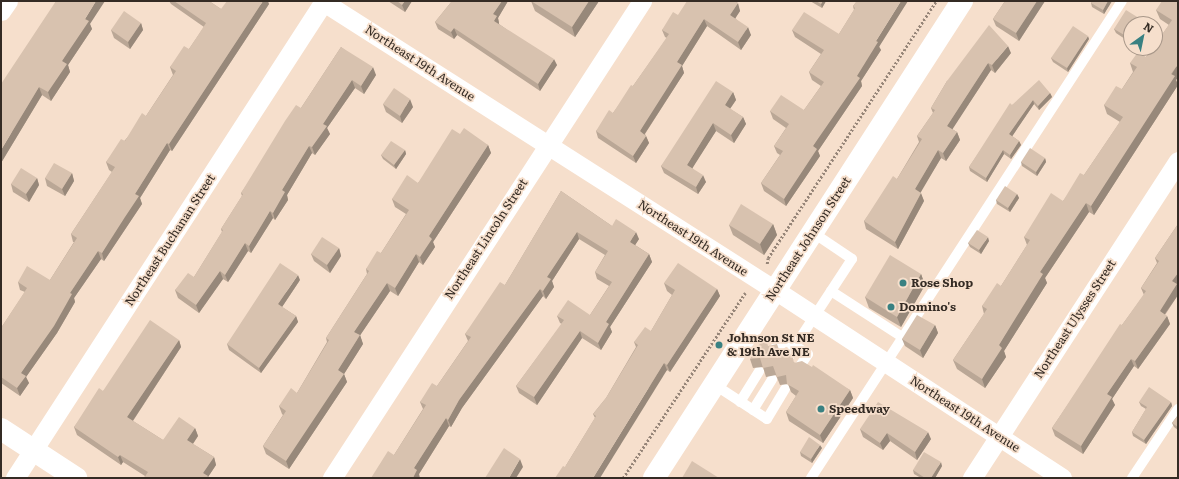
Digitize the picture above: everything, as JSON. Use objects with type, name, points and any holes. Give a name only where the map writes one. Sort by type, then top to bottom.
[{"type":"main road","name":"Northeast Johnson Street","points":[[654,478],[715,385],[772,280],[812,232],[962,1]]},
{"type":"main road","points":[[1,429],[76,478]]},
{"type":"street","points":[[1,11],[8,1]]},
{"type":"street","name":"Northeast 19th Avenue","points":[[323,1],[548,145],[772,280],[815,316],[1062,478]]},
{"type":"street","name":"Northeast Buchanan Street","points":[[16,478],[323,1]]},
{"type":"street","name":"Northeast Lincoln Street","points":[[332,478],[642,1]]},
{"type":"street","name":"Northeast Ulysses Street","points":[[972,478],[1178,161]]},
{"type":"lane","points":[[811,478],[885,362],[1122,1]]},
{"type":"lane","points":[[788,358],[852,259],[812,232]]},
{"type":"lane","points":[[831,291],[902,337]]},
{"type":"lane","points":[[774,349],[786,341],[808,354],[800,366]]},
{"type":"lane","points":[[740,402],[759,372]]},
{"type":"lane","points":[[753,410],[772,380]]},
{"type":"lane","points":[[715,385],[767,419],[786,389]]},
{"type":"lane","points":[[1132,478],[1178,409]]},
{"type":"path","points":[[772,280],[766,261],[936,1]]},
{"type":"path","points":[[624,478],[744,293],[752,293]]},
{"type":"building","points":[[56,1],[96,1],[85,19],[89,21],[62,61],[67,64],[48,92],[39,87],[1,150],[1,84]]},
{"type":"building","points":[[174,1],[209,1],[221,9],[227,1],[263,1],[169,144],[167,143],[135,194],[139,196],[102,253],[98,251],[70,293],[72,294],[54,326],[21,373],[26,376],[17,388],[1,377],[1,328],[27,288],[18,282],[27,266],[50,280],[77,238],[71,234],[115,167],[106,162],[121,139],[125,141],[142,113],[146,116],[176,71],[170,67],[184,46],[189,49],[206,23]]},
{"type":"building","points":[[397,1],[405,1],[402,5]]},
{"type":"building","points":[[452,1],[502,1],[493,14],[497,16],[494,21],[554,59],[538,84],[454,28],[451,32],[435,22]]},
{"type":"building","points":[[531,1],[589,1],[572,27]]},
{"type":"building","points":[[687,1],[734,1],[738,3],[730,15],[748,27],[738,42],[704,19],[677,62],[682,65],[640,131],[646,136],[633,156],[596,131],[609,110],[613,113],[631,85],[633,86],[669,34],[662,30],[673,12],[678,15]]},
{"type":"building","points":[[816,1],[823,1],[821,4]]},
{"type":"building","points":[[857,1],[901,1],[876,41],[878,42],[857,76],[860,78],[813,146],[817,149],[784,199],[761,183],[783,151],[774,146],[789,124],[770,111],[781,95],[804,110],[824,82],[809,72],[824,50],[792,30],[804,12],[839,34],[855,8],[853,6]]},
{"type":"building","points":[[1005,1],[1037,1],[1016,33],[993,19]]},
{"type":"building","points":[[1092,1],[1108,1],[1103,10],[1091,3]]},
{"type":"building","points":[[1162,1],[1178,1],[1178,64],[1171,74],[1175,76],[1091,206],[1086,203],[1040,272],[1043,274],[999,345],[1002,348],[982,379],[953,360],[987,309],[982,306],[997,283],[1001,286],[1030,240],[1024,237],[1051,193],[1063,201],[1080,173],[1084,175],[1123,117],[1104,105],[1116,86],[1122,89],[1137,67],[1130,63],[1135,56],[1163,56],[1163,33],[1172,20],[1156,10]]},
{"type":"building","points":[[1126,10],[1136,16],[1123,16],[1123,34],[1114,29]]},
{"type":"building","points":[[124,11],[141,23],[128,42],[111,30]]},
{"type":"building","points":[[989,25],[1008,46],[992,65],[988,63],[947,126],[957,132],[943,153],[938,150],[915,189],[921,193],[895,242],[864,221],[893,176],[897,179],[922,139],[917,136],[935,110],[931,108],[947,81]]},
{"type":"building","points":[[1073,26],[1088,36],[1067,68],[1051,58]]},
{"type":"building","points":[[341,47],[373,67],[361,86],[352,80],[323,124],[327,126],[312,147],[309,146],[282,190],[285,192],[273,213],[270,211],[249,246],[245,243],[225,275],[220,271],[196,305],[175,290],[188,273],[194,277],[223,230],[221,229],[243,194],[241,193],[285,121],[296,105],[301,108]]},
{"type":"building","points":[[1039,80],[1050,93],[1038,106],[1033,100],[1009,134],[1019,141],[1010,155],[1003,150],[986,178],[969,167],[1010,103],[1012,105]]},
{"type":"building","points":[[716,81],[733,92],[725,105],[743,117],[731,135],[713,123],[687,165],[703,175],[696,187],[661,166]]},
{"type":"building","points":[[394,88],[410,99],[400,116],[383,104]]},
{"type":"building","points":[[464,128],[488,145],[429,236],[432,239],[420,257],[416,254],[395,288],[387,283],[354,332],[360,335],[338,370],[344,374],[286,461],[263,446],[286,411],[279,406],[291,388],[297,393],[329,340],[326,338],[369,271],[366,269],[377,251],[381,253],[409,210],[392,199],[407,175],[418,183],[452,129],[460,134]]},
{"type":"building","points":[[391,141],[405,150],[394,165],[381,155]]},
{"type":"building","points":[[1030,148],[1045,158],[1036,172],[1021,162]]},
{"type":"building","points":[[54,163],[72,173],[62,189],[45,178]]},
{"type":"building","points":[[21,168],[37,178],[26,194],[11,184]]},
{"type":"building","points":[[1005,186],[1017,194],[1008,208],[996,200]]},
{"type":"building","points":[[561,191],[612,226],[616,219],[636,232],[630,242],[649,254],[606,322],[609,324],[598,343],[580,331],[534,397],[516,386],[564,320],[557,316],[568,300],[590,315],[612,282],[595,272],[608,251],[577,232],[547,277],[551,279],[543,291],[540,289],[459,400],[448,420],[446,418],[414,468],[417,470],[413,478],[371,478],[388,451],[394,455],[426,405],[420,402],[432,383],[437,386],[471,337],[465,334],[500,282],[505,285]]},
{"type":"building","points":[[741,204],[773,224],[760,244],[729,225]]},
{"type":"building","points":[[1178,224],[1178,273],[1172,281],[1177,284],[1160,311],[1167,316],[1135,361],[1131,359],[1107,394],[1112,397],[1081,446],[1052,428],[1120,324],[1122,325],[1146,291],[1141,288],[1159,261],[1155,258]]},
{"type":"building","points":[[977,230],[988,237],[979,250],[968,243]]},
{"type":"building","points":[[322,237],[339,248],[327,265],[311,254]]},
{"type":"building","points":[[890,255],[921,274],[897,317],[865,297]]},
{"type":"building","points":[[280,263],[298,275],[278,304],[296,316],[259,368],[227,344]]},
{"type":"building","points":[[678,263],[717,289],[667,365],[664,363],[593,478],[555,478],[563,466],[565,467],[596,416],[593,414],[606,398],[638,345],[634,342],[645,327],[651,331],[675,290],[664,283]]},
{"type":"building","points":[[917,315],[935,325],[920,350],[902,339]]},
{"type":"building","points":[[150,320],[179,340],[127,417],[163,440],[179,417],[195,428],[187,440],[214,457],[203,473],[208,476],[207,478],[144,478],[148,472],[120,455],[118,457],[74,427],[99,388],[103,391]]},
{"type":"building","points":[[765,336],[768,346],[777,344],[781,355],[792,354],[794,363],[802,361],[812,367],[813,365],[850,390],[820,435],[786,412],[799,391],[787,384],[786,375],[777,377],[773,366],[763,368],[760,358],[750,359]]},
{"type":"building","points":[[1149,387],[1171,402],[1144,440],[1132,432],[1147,407],[1139,402]]},
{"type":"building","points":[[878,402],[928,432],[915,452],[887,433],[880,443],[860,429]]},
{"type":"building","points":[[1178,415],[1178,427],[1172,423]]},
{"type":"building","points":[[809,437],[820,445],[811,459],[800,452]]},
{"type":"building","points":[[504,448],[520,459],[509,478],[485,478]]},
{"type":"building","points":[[924,452],[941,462],[931,478],[925,478],[913,470]]},
{"type":"building","points":[[692,461],[719,478],[682,478]]},
{"type":"place","name":"Rose Shop","points":[[903,283]]},
{"type":"place","name":"Domino's","points":[[891,307]]},
{"type":"place","name":"Johnson St NE & 19th Ave NE","points":[[719,345]]},
{"type":"place","name":"Speedway","points":[[821,409]]}]
